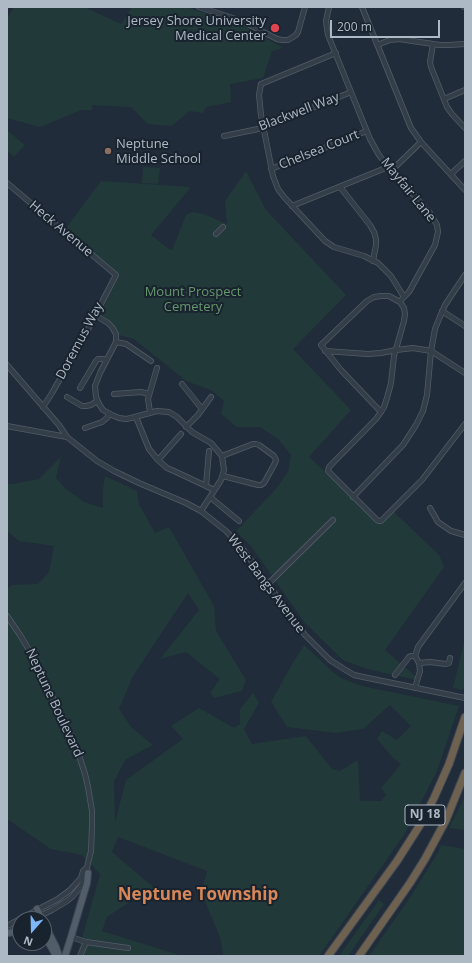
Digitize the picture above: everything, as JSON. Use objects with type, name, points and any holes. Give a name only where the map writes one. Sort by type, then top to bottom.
[{"type":"highway","name":"NJ 18","points":[[328,956],[397,861],[420,825],[447,770],[465,717]]},
{"type":"highway","name":"NJ 18","points":[[359,956],[425,859],[446,820],[465,773]]},
{"type":"main road","points":[[65,956],[88,883],[88,870]]},
{"type":"main road","points":[[52,939],[59,956]]},
{"type":"street","points":[[199,7],[242,21],[276,39],[282,40],[288,40],[296,36],[305,7]]},
{"type":"street","name":"Mayfair Lane","points":[[329,7],[327,29],[351,92],[375,148],[389,169],[430,213],[438,229],[435,245],[409,292],[400,302]]},
{"type":"street","points":[[362,7],[408,122],[414,133],[465,190]]},
{"type":"street","points":[[377,45],[399,38],[449,46],[465,44]]},
{"type":"street","points":[[433,44],[430,65],[447,107],[465,128]]},
{"type":"street","points":[[336,53],[260,85],[263,128],[275,182],[284,197],[321,237],[329,244],[339,249],[364,256],[373,261],[388,273],[404,297]]},
{"type":"street","points":[[444,99],[465,90]]},
{"type":"street","name":"Blackwell Way","points":[[224,136],[263,128],[351,92]]},
{"type":"street","name":"Chelsea Court","points":[[272,169],[367,131]]},
{"type":"street","points":[[292,206],[389,169],[422,142]]},
{"type":"street","points":[[451,174],[465,161]]},
{"type":"street","name":"Heck Avenue","points":[[7,183],[116,274]]},
{"type":"street","points":[[340,187],[374,232],[376,245],[373,261]]},
{"type":"street","points":[[216,234],[223,228]]},
{"type":"street","name":"Doremus Way","points":[[43,407],[56,386],[116,274]]},
{"type":"street","points":[[354,497],[403,445],[423,411],[427,395],[431,350],[436,329],[442,311],[465,275]]},
{"type":"street","points":[[381,412],[341,370],[321,345],[367,301],[378,296],[389,296],[400,302],[404,308],[404,321],[393,362],[389,393],[381,412],[329,467],[328,471],[379,521],[382,521],[422,480],[465,424]]},
{"type":"street","points":[[442,311],[465,326]]},
{"type":"street","points":[[94,315],[112,326],[116,334],[116,342],[96,383],[95,389],[97,401],[103,410],[115,417],[126,419],[150,412],[169,412],[177,416],[186,428],[194,434],[211,442],[222,456],[224,470],[222,476],[218,485],[201,511]]},
{"type":"street","points":[[116,342],[126,344],[151,361]]},
{"type":"street","points":[[325,350],[368,354],[413,348],[431,350],[465,373]]},
{"type":"street","points":[[80,388],[96,361],[98,359],[107,360]]},
{"type":"street","points":[[7,366],[59,425],[67,437]]},
{"type":"street","points":[[150,412],[148,403],[149,394],[157,368]]},
{"type":"street","points":[[182,384],[202,409]]},
{"type":"street","points":[[114,394],[141,392],[149,394]]},
{"type":"street","points":[[67,397],[82,406],[91,405],[97,401]]},
{"type":"street","points":[[186,428],[195,419],[211,397]]},
{"type":"street","points":[[85,428],[102,422],[109,414]]},
{"type":"street","points":[[136,417],[149,449],[158,460],[174,472],[214,490]]},
{"type":"street","name":"West Bangs Avenue","points":[[7,426],[67,437],[97,461],[114,471],[201,511],[237,542],[305,635],[335,664],[354,675],[363,678],[465,698]]},
{"type":"street","points":[[158,460],[181,434]]},
{"type":"street","points":[[222,456],[256,444],[274,456],[276,460],[264,483],[261,485],[222,476]]},
{"type":"street","points":[[206,486],[209,451]]},
{"type":"street","points":[[210,497],[239,521]]},
{"type":"street","points":[[430,508],[438,522],[451,531],[465,535]]},
{"type":"street","points":[[268,584],[333,520]]},
{"type":"street","points":[[415,688],[420,672],[419,663],[415,656],[418,647],[465,583]]},
{"type":"street","name":"Neptune Boulevard","points":[[7,616],[26,643],[71,735],[82,762],[88,787],[92,816],[91,851],[88,870],[81,886],[73,896],[51,911]]},
{"type":"street","points":[[395,675],[409,657],[415,656]]},
{"type":"street","points":[[419,663],[430,662],[446,664],[450,658]]},
{"type":"street","name":"Neptune Boulevard","points":[[7,926],[53,902],[70,890],[80,878],[83,871],[88,870]]},
{"type":"street","points":[[71,938],[86,942],[128,948]]},
{"type":"street","points":[[80,956],[86,942]]},
{"type":"green space","points":[[14,7],[84,7],[121,24],[132,7],[186,7],[238,23],[283,48],[272,51],[263,78],[230,84],[231,102],[206,107],[203,113],[190,111],[171,126],[148,124],[131,107],[92,105],[92,110],[81,110],[40,127],[7,118],[7,18]]},
{"type":"green space","points":[[7,130],[25,145],[14,157],[7,150]]},
{"type":"green space","points":[[143,167],[160,168],[158,184],[142,183]]},
{"type":"green space","name":"Mount Prospect Cemetery","points":[[246,171],[266,210],[346,295],[293,349],[351,410],[309,457],[377,520],[392,510],[439,555],[444,567],[385,650],[421,681],[367,669],[343,660],[305,623],[251,546],[236,531],[275,490],[288,472],[291,455],[278,439],[260,427],[237,427],[221,414],[224,401],[211,390],[186,381],[134,339],[119,335],[101,313],[118,278],[64,231],[101,181],[191,187],[151,235],[172,250],[186,215],[192,212],[204,214],[227,224],[225,201]]},
{"type":"green space","points":[[61,457],[56,478],[65,488],[84,502],[103,508],[105,476],[137,491],[139,504],[155,533],[169,527],[214,606],[216,631],[246,680],[242,691],[214,698],[210,693],[220,679],[186,652],[160,659],[199,610],[188,593],[133,676],[119,709],[131,727],[153,745],[126,759],[114,781],[115,822],[126,780],[183,739],[171,726],[199,708],[234,728],[240,724],[240,709],[253,693],[259,703],[244,729],[252,744],[306,736],[332,769],[340,771],[358,760],[360,801],[381,801],[386,795],[381,788],[401,764],[393,758],[377,739],[382,731],[397,740],[411,726],[390,705],[363,729],[336,733],[287,727],[271,702],[304,645],[334,673],[343,679],[362,686],[459,706],[437,771],[404,835],[319,956],[223,956],[221,940],[201,892],[207,871],[118,837],[112,852],[157,890],[150,902],[131,901],[107,917],[102,931],[176,954],[178,956],[77,956],[100,874],[82,855],[51,849],[7,819],[7,589],[12,585],[38,584],[49,572],[54,546],[19,541],[7,531],[7,484],[39,479]]},
{"type":"green space","points":[[465,638],[465,682],[463,690],[453,688]]},
{"type":"green space","points":[[465,796],[465,830],[449,828]]},
{"type":"green space","points":[[441,845],[465,849],[465,956],[369,956],[411,896]]},
{"type":"green space","points":[[379,900],[384,904],[348,956],[339,956]]},
{"type":"place","name":"Jersey Shore University Medical Center","points":[[275,28]]},
{"type":"place","name":"Neptune Middle School","points":[[108,151]]},
{"type":"district","name":"Neptune Township","points":[[198,895]]}]
